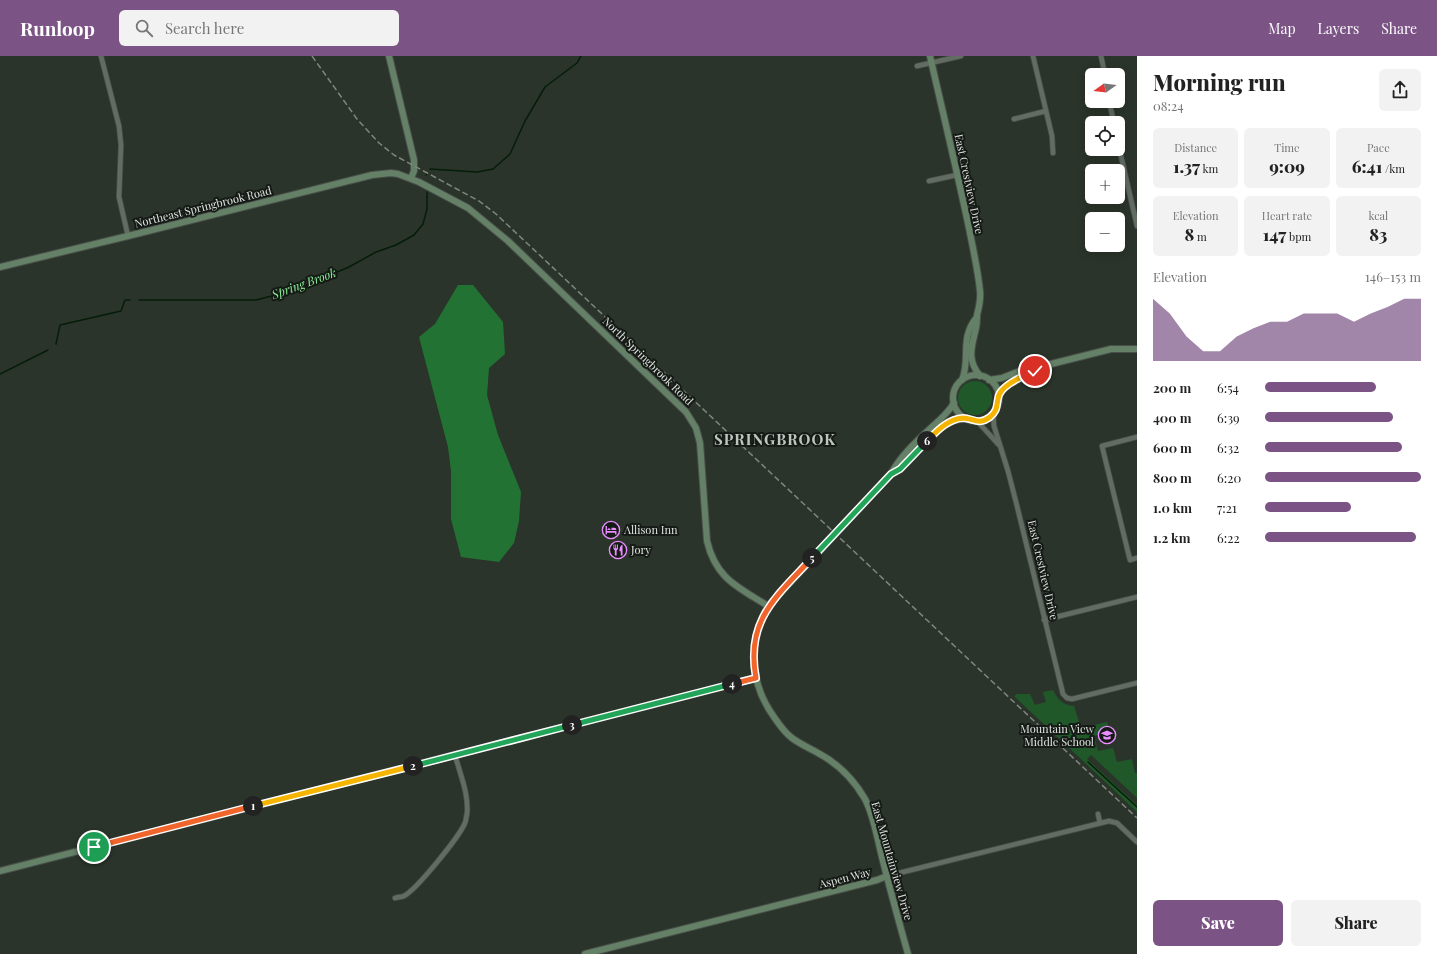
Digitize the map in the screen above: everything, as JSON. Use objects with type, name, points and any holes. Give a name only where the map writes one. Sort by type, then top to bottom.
[{"type":"street","points":[[101,56],[119,126],[121,145],[119,197],[128,236]]},
{"type":"street","points":[[389,56],[414,160],[414,171],[411,178]]},
{"type":"street","name":"East Crestview Drive","points":[[930,56],[957,175],[979,283],[980,301],[977,326],[972,340],[971,350],[973,366],[980,376]]},
{"type":"street","points":[[917,66],[961,56]]},
{"type":"street","points":[[1034,56],[1053,143],[1053,153]]},
{"type":"street","points":[[1101,56],[1104,68]]},
{"type":"street","points":[[1014,119],[1046,111]]},
{"type":"street","points":[[1122,156],[1135,204],[1137,226]]},
{"type":"street","name":"Northeast Springbrook Road","points":[[0,267],[372,175],[391,173],[411,178]]},
{"type":"street","points":[[929,181],[957,175]]},
{"type":"street","name":"North Springbrook Road","points":[[411,178],[457,201],[486,221],[686,412],[696,428],[700,443],[707,541],[710,554],[726,578],[734,585],[768,606]]},
{"type":"street","name":"East Crestview Drive","points":[[962,380],[966,367],[967,337],[972,323],[977,317]]},
{"type":"street","points":[[989,380],[1002,378],[1033,366],[1039,367],[1111,349],[1137,349]]},
{"type":"street","points":[[998,395],[1006,386],[1035,371],[1039,367]]},
{"type":"street","points":[[891,474],[900,469],[940,428],[952,421],[964,418],[976,421],[986,419],[993,413],[998,405],[998,395],[994,384],[989,380],[980,376],[968,377],[962,380],[954,391],[954,403],[956,410],[964,418]]},
{"type":"street","points":[[768,606],[891,474],[896,465],[946,414],[954,403]]},
{"type":"street","name":"East Crestview Drive","points":[[993,413],[994,426],[1008,471],[1062,692],[1067,698],[1074,699],[1137,683]]},
{"type":"street","name":"East Crestview Drive","points":[[976,421],[999,445]]},
{"type":"street","points":[[1137,437],[1102,446],[1130,560],[1137,558]]},
{"type":"street","points":[[1044,620],[1137,597]]},
{"type":"street","name":"East Mountainview Drive","points":[[768,606],[760,623],[755,642],[754,667],[764,701],[782,729],[791,737],[829,760],[847,775],[858,788],[865,800],[870,811],[908,954]]},
{"type":"street","points":[[0,870],[756,678]]},
{"type":"street","points":[[396,898],[403,896],[408,892],[428,872],[457,835],[465,822],[467,814],[465,794],[455,755]]},
{"type":"street","points":[[1098,814],[1100,823],[1113,821],[1137,842]]},
{"type":"street","name":"Aspen Way","points":[[585,954],[1100,823]]},
{"type":"green space","points":[[458,285],[473,285],[503,322],[505,354],[489,368],[487,395],[498,435],[521,492],[519,521],[514,543],[499,562],[461,557],[451,519],[451,471],[448,447],[419,337],[435,324]]},
{"type":"green space","points":[[972,381],[978,381],[982,382],[989,388],[992,398],[991,405],[985,412],[978,415],[972,415],[968,414],[961,408],[958,401],[958,395],[959,391],[965,384]]},
{"type":"green space","points":[[1053,690],[1061,701],[1074,706],[1081,728],[1107,722],[1110,731],[1094,736],[1098,751],[1113,748],[1117,762],[1132,759],[1135,773],[1137,773],[1137,798],[1091,755],[1087,759],[1137,805],[1137,812],[1014,696],[1017,694],[1030,694],[1035,705],[1046,702],[1043,692]]},
{"type":"waterway","name":"Spring Brook","points":[[430,169],[477,172],[493,169],[510,154],[525,121],[545,87],[577,63],[581,56]]},
{"type":"waterway","name":"Spring Brook","points":[[139,300],[256,300],[295,290],[349,267],[376,252],[396,245],[414,235],[423,224],[427,209],[427,192]]},
{"type":"waterway","name":"Spring Brook","points":[[56,344],[60,325],[121,311],[125,300],[130,300]]},
{"type":"waterway","name":"Spring Brook","points":[[0,374],[48,350]]},
{"type":"waterway","points":[[1088,762],[1137,807]]},
{"type":"railway","points":[[312,56],[357,119],[379,143],[394,155],[479,201],[496,214],[1137,818]]},
{"type":"place","name":"Allison Inn","points":[[611,530]]},
{"type":"place","name":"Jory","points":[[618,550]]},
{"type":"place","name":"Mountain View Middle School","points":[[1107,735]]},
{"type":"district","name":"SPRINGBROOK","points":[[775,440]]},
{"type":"route","points":[[94,847],[756,678],[754,667],[755,642],[758,628],[768,606],[891,474],[900,469],[934,433],[952,421],[964,418],[972,421],[986,419],[995,410],[998,405],[998,395],[1006,386],[1035,371]]}]
